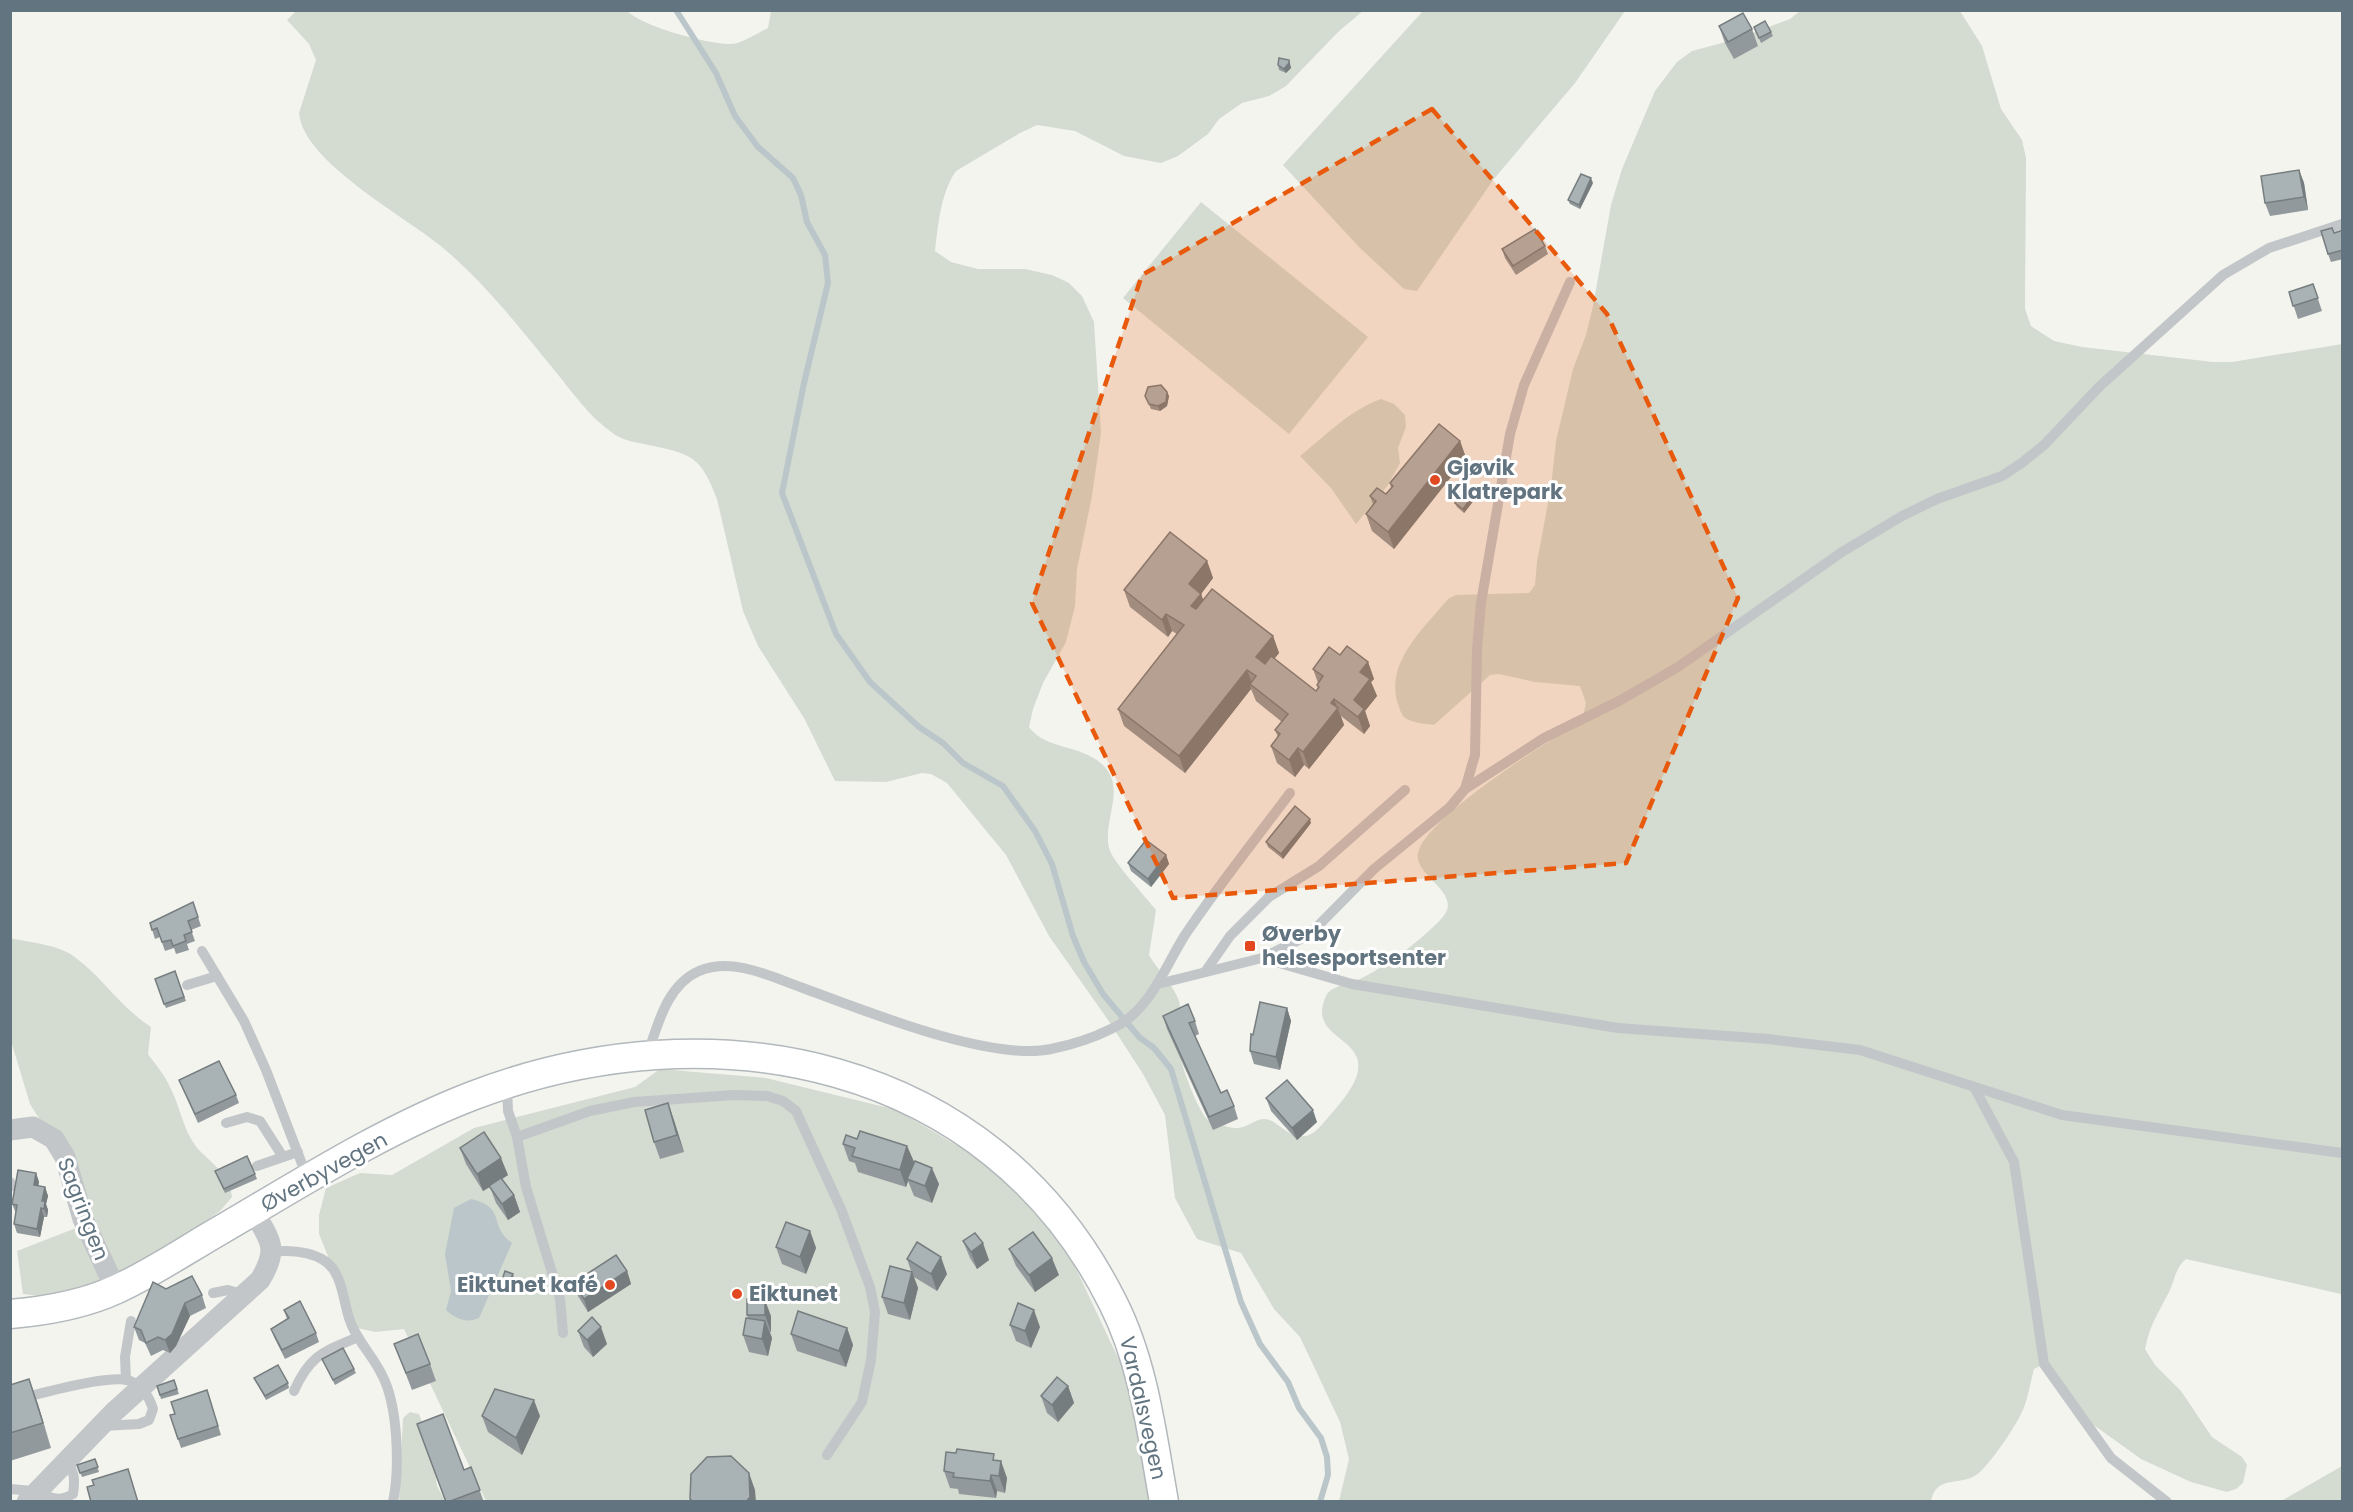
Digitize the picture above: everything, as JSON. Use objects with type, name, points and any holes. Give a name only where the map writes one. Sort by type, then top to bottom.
[{"type":"main road","name":"Vardalsvegen","points":[[647,1056],[741,1055],[805,1064],[852,1075],[892,1090],[958,1126],[1009,1167],[1040,1196],[1068,1230],[1113,1302],[1128,1336],[1145,1398],[1164,1502]]},
{"type":"main road","name":"Øverbyvegen","points":[[10,1314],[48,1310],[116,1290],[414,1122],[472,1096],[507,1085],[518,1079],[585,1062],[647,1056]]},
{"type":"street","name":"Sagringen","points":[[10,1130],[33,1127],[54,1139],[65,1157],[83,1219],[116,1290]]},
{"type":"street","points":[[32,1497],[100,1426],[134,1384],[245,1295],[260,1280],[271,1262],[273,1252],[270,1241],[254,1211]]},
{"type":"lane","points":[[1158,984],[1262,958],[1309,935],[1374,869],[1450,807],[1465,789],[1544,738],[1619,701],[1678,667],[1842,552],[1902,516],[1937,499],[2002,476],[2016,467],[2044,445],[2100,386],[2223,275],[2269,248],[2343,224]]},
{"type":"lane","points":[[1465,789],[1475,755],[1477,649],[1481,603],[1509,434],[1524,385],[1570,282]]},
{"type":"lane","points":[[1204,972],[1230,936],[1269,897],[1319,866],[1405,790]]},
{"type":"lane","points":[[647,1056],[669,998],[680,984],[697,972],[720,965],[751,969],[831,999],[972,1044],[1020,1051],[1050,1050],[1110,1030],[1129,1020],[1158,984],[1185,936],[1290,793]]},
{"type":"lane","points":[[202,951],[244,1021],[266,1070],[308,1180]]},
{"type":"lane","points":[[1262,958],[1352,984],[1618,1028],[1768,1039],[1860,1050],[2062,1115],[2343,1152]]},
{"type":"lane","points":[[187,985],[218,976]]},
{"type":"lane","points":[[507,1085],[508,1111],[517,1137],[526,1187],[560,1299],[563,1333]]},
{"type":"lane","points":[[1974,1087],[2014,1162],[2044,1364],[2111,1458],[2167,1502]]},
{"type":"lane","points":[[517,1137],[590,1111],[634,1102],[734,1095],[767,1096],[783,1101],[796,1111],[841,1209],[870,1287],[875,1312],[872,1360],[862,1402],[828,1455]]},
{"type":"lane","points":[[226,1123],[247,1117],[260,1121],[283,1157]]},
{"type":"lane","points":[[257,1166],[298,1152]]},
{"type":"lane","points":[[273,1252],[282,1250],[312,1255],[331,1267],[358,1337],[382,1373],[392,1408],[396,1488],[393,1502]]},
{"type":"lane","points":[[213,1293],[228,1290],[245,1295]]},
{"type":"lane","points":[[100,1426],[139,1424],[149,1420],[153,1408],[134,1384],[125,1357],[131,1321]]},
{"type":"lane","points":[[294,1391],[304,1369],[318,1355],[358,1337]]},
{"type":"lane","points":[[10,1400],[88,1382],[134,1384]]},
{"type":"lane","points":[[10,1490],[32,1497]]},
{"type":"highlighted area","points":[[1432,109],[1607,314],[1738,598],[1626,863],[1173,898],[1032,603],[1142,275]]},
{"type":"shaded area","points":[[297,10],[627,11],[647,23],[675,33],[705,41],[729,44],[743,41],[768,28],[771,11],[1363,11],[1338,32],[1286,86],[1269,96],[1242,103],[1219,119],[1208,134],[1178,156],[1161,163],[1124,156],[1075,131],[1037,125],[1020,133],[956,171],[944,199],[935,251],[951,262],[978,269],[1025,269],[1052,275],[1069,283],[1082,296],[1094,322],[1101,433],[1092,496],[1077,569],[1075,606],[1066,642],[1043,683],[1029,727],[1046,740],[1090,756],[1108,771],[1114,789],[1108,828],[1109,848],[1123,870],[1156,910],[1149,955],[1179,1001],[1177,1045],[1183,1068],[1198,1106],[1211,1123],[1235,1128],[1264,1119],[1298,1136],[1309,1135],[1317,1130],[1332,1113],[1352,1087],[1358,1068],[1356,1055],[1327,1026],[1322,1013],[1326,996],[1340,986],[1368,975],[1402,953],[1434,926],[1447,909],[1447,901],[1443,893],[1419,861],[1418,853],[1426,838],[1442,820],[1490,781],[1582,721],[1586,703],[1580,686],[1535,682],[1499,674],[1490,675],[1434,725],[1405,718],[1398,704],[1395,689],[1397,674],[1409,647],[1448,599],[1456,595],[1529,593],[1535,585],[1556,441],[1573,369],[1586,335],[1593,306],[1611,205],[1622,169],[1655,91],[1677,62],[1692,51],[1737,39],[1790,19],[1800,11],[1960,11],[1982,46],[2001,109],[2022,140],[2026,158],[2025,309],[2031,326],[2054,341],[2082,347],[2213,362],[2232,362],[2342,344],[2342,1297],[2341,1294],[2186,1259],[2177,1270],[2155,1319],[2145,1349],[2155,1365],[2181,1391],[2212,1437],[2242,1457],[2247,1465],[2243,1483],[2227,1492],[2191,1482],[2141,1459],[2088,1421],[2042,1365],[2034,1369],[2027,1398],[2018,1421],[1992,1459],[1974,1476],[1939,1487],[1934,1492],[1931,1501],[1339,1501],[1349,1459],[1340,1422],[1300,1337],[1274,1309],[1241,1253],[1197,1239],[1175,1198],[1165,1115],[1143,1074],[1049,936],[1006,855],[947,783],[931,774],[922,773],[886,782],[835,781],[804,718],[758,646],[743,611],[717,499],[705,472],[691,458],[672,450],[624,439],[605,427],[582,405],[502,306],[458,261],[425,234],[358,187],[318,150],[305,132],[299,113],[316,60],[309,44],[287,20]]},
{"type":"shaded area","points":[[1423,11],[1625,11],[1575,83],[1493,180],[1417,291],[1404,289],[1359,247],[1283,165]]},
{"type":"shaded area","points":[[1201,202],[1368,337],[1289,434],[1123,298]]},
{"type":"shaded area","points":[[1381,399],[1394,404],[1405,415],[1406,427],[1398,448],[1400,463],[1388,485],[1356,524],[1331,488],[1300,456],[1348,417]]},
{"type":"shaded area","points":[[10,938],[53,947],[69,953],[86,966],[130,1011],[151,1027],[148,1054],[167,1081],[190,1137],[221,1172],[231,1190],[232,1197],[220,1211],[183,1238],[164,1258],[79,1291],[42,1296],[23,1294],[17,1251],[76,1228],[59,1151],[30,1104],[11,1041]]},
{"type":"shaded area","name":"Eiktunet","points":[[660,1069],[766,1078],[897,1110],[978,1158],[1031,1205],[1071,1258],[1127,1377],[1154,1501],[486,1501],[404,1329],[375,1332],[357,1328],[319,1234],[319,1215],[326,1188],[360,1173],[392,1175],[474,1128],[635,1087]]},
{"type":"shaded area","points":[[471,1199],[490,1207],[500,1230],[512,1243],[479,1318],[465,1320],[457,1318],[446,1310],[451,1291],[445,1254],[454,1208]]},
{"type":"shaded area","points":[[410,1412],[419,1414],[432,1449],[437,1486],[445,1501],[399,1502],[403,1418]]},
{"type":"shaded area","points":[[2342,1466],[2342,1501],[2281,1501]]},
{"type":"building","points":[[1743,13],[1752,29],[1728,42],[1719,26]]},
{"type":"building","points":[[1765,21],[1771,32],[1759,38],[1754,27]]},
{"type":"building","points":[[1279,58],[1289,60],[1284,69],[1278,65]]},
{"type":"building","points":[[2299,170],[2304,197],[2265,203],[2261,176]]},
{"type":"building","points":[[1581,174],[1591,178],[1579,205],[1568,200]]},
{"type":"building","points":[[2332,228],[2334,233],[2343,230],[2343,250],[2328,254],[2321,231]]},
{"type":"building","points":[[1535,229],[1545,246],[1513,266],[1502,249]]},
{"type":"building","points":[[2313,284],[2318,298],[2293,306],[2289,292]]},
{"type":"building","points":[[1161,385],[1167,392],[1166,402],[1158,406],[1149,404],[1145,396],[1148,387]]},
{"type":"building","points":[[1439,424],[1460,441],[1388,532],[1366,514],[1376,501],[1370,496],[1377,488],[1386,494],[1393,486],[1390,483]]},
{"type":"building","points":[[1466,489],[1473,495],[1463,509],[1455,503]]},
{"type":"building","points":[[1170,532],[1207,561],[1189,584],[1201,594],[1191,606],[1196,609],[1212,589],[1273,636],[1256,657],[1265,664],[1271,656],[1316,691],[1323,676],[1313,669],[1329,647],[1340,655],[1347,646],[1368,662],[1360,672],[1370,679],[1354,700],[1364,709],[1358,717],[1334,699],[1331,703],[1338,708],[1303,752],[1298,748],[1289,760],[1271,746],[1280,734],[1275,730],[1288,714],[1250,684],[1256,676],[1247,670],[1179,756],[1118,709],[1184,625],[1166,614],[1162,620],[1124,590]]},
{"type":"building","points":[[1295,806],[1310,819],[1281,854],[1266,842]]},
{"type":"building","points":[[1146,840],[1166,855],[1148,879],[1128,863]]},
{"type":"building","points":[[193,902],[198,917],[188,921],[192,932],[184,935],[186,941],[173,946],[171,940],[162,942],[157,928],[152,930],[150,923]]},
{"type":"building","points":[[175,971],[184,997],[164,1004],[155,979]]},
{"type":"building","points":[[1260,1002],[1287,1008],[1276,1057],[1250,1051],[1251,1034],[1253,1035]]},
{"type":"building","points":[[1188,1004],[1195,1021],[1189,1023],[1221,1093],[1227,1090],[1234,1106],[1209,1117],[1163,1016]]},
{"type":"building","points":[[219,1061],[236,1095],[195,1114],[179,1080]]},
{"type":"building","points":[[1287,1080],[1313,1110],[1292,1128],[1266,1098]]},
{"type":"building","points":[[668,1103],[677,1135],[654,1142],[645,1110]]},
{"type":"building","points":[[860,1131],[907,1146],[900,1170],[852,1156],[855,1148],[843,1144],[846,1135],[857,1139]]},
{"type":"building","points":[[484,1132],[501,1158],[477,1174],[460,1148]]},
{"type":"building","points":[[247,1156],[255,1174],[224,1189],[215,1171]]},
{"type":"building","points":[[915,1161],[932,1168],[925,1186],[907,1179]]},
{"type":"building","points":[[18,1170],[36,1173],[34,1185],[45,1187],[42,1201],[45,1201],[44,1209],[41,1208],[37,1229],[14,1224],[17,1205],[12,1204]]},
{"type":"building","points":[[501,1178],[514,1195],[502,1204],[489,1186]]},
{"type":"building","points":[[786,1222],[810,1231],[800,1257],[776,1247]]},
{"type":"building","points":[[1033,1232],[1052,1258],[1029,1275],[1009,1249]]},
{"type":"building","points":[[975,1233],[983,1243],[971,1252],[963,1241]]},
{"type":"building","points":[[917,1242],[941,1257],[931,1274],[907,1259]]},
{"type":"building","points":[[616,1255],[627,1271],[584,1299],[573,1283]]},
{"type":"building","points":[[890,1266],[912,1272],[904,1303],[882,1297]]},
{"type":"building","points":[[505,1271],[513,1274],[509,1281],[503,1277]]},
{"type":"building","points":[[192,1276],[202,1295],[185,1303],[172,1334],[165,1340],[158,1337],[146,1343],[141,1330],[134,1327],[153,1282],[166,1289]]},
{"type":"building","points":[[747,1299],[765,1300],[765,1315],[747,1315]]},
{"type":"building","points":[[300,1301],[316,1333],[282,1350],[271,1329],[289,1318],[284,1310]]},
{"type":"building","points":[[1018,1303],[1034,1310],[1025,1331],[1010,1325]]},
{"type":"building","points":[[798,1311],[847,1328],[839,1351],[791,1334]]},
{"type":"building","points":[[592,1317],[601,1327],[587,1340],[578,1331]]},
{"type":"building","points":[[746,1318],[765,1321],[762,1339],[743,1335]]},
{"type":"building","points":[[418,1334],[430,1364],[406,1373],[394,1344]]},
{"type":"building","points":[[343,1348],[354,1369],[333,1380],[322,1359]]},
{"type":"building","points":[[278,1365],[288,1383],[265,1396],[254,1378]]},
{"type":"building","points":[[1057,1377],[1068,1386],[1052,1405],[1041,1396]]},
{"type":"building","points":[[29,1379],[43,1423],[10,1433],[10,1385]]},
{"type":"building","points":[[174,1380],[177,1389],[160,1395],[157,1386]]},
{"type":"building","points":[[495,1389],[534,1400],[516,1438],[482,1416]]},
{"type":"building","points":[[207,1390],[218,1426],[178,1439],[170,1415],[175,1414],[171,1402]]},
{"type":"building","points":[[443,1414],[464,1470],[471,1467],[480,1490],[448,1502],[446,1502],[417,1424]]},
{"type":"building","points":[[957,1449],[994,1454],[993,1460],[1001,1461],[999,1476],[991,1475],[990,1481],[953,1477],[954,1473],[944,1471],[946,1452],[956,1453]]},
{"type":"building","points":[[731,1456],[749,1473],[750,1497],[746,1502],[694,1502],[690,1499],[691,1474],[707,1457]]},
{"type":"building","points":[[95,1459],[98,1467],[80,1473],[77,1465]]},
{"type":"building","points":[[128,1469],[138,1502],[91,1502],[87,1487],[94,1485],[92,1480]]},
{"type":"waterway","points":[[676,10],[716,73],[735,116],[758,147],[793,178],[801,195],[807,222],[825,255],[828,283],[804,383],[782,493],[836,634],[870,682],[919,727],[943,743],[963,763],[1003,786],[1035,831],[1052,864],[1073,936],[1084,962],[1103,994],[1139,1037],[1154,1048],[1171,1069],[1241,1302],[1260,1344],[1288,1382],[1299,1408],[1321,1438],[1327,1457],[1328,1475],[1320,1502]]},
{"type":"place","name":"Gjøvik Klatrepark","points":[[1435,480]]},
{"type":"place","name":"Øverby helsesportsenter","points":[[1250,946]]},
{"type":"place","name":"Eiktunet kafé","points":[[610,1285]]},
{"type":"place","name":"Eiktunet","points":[[737,1294]]}]
